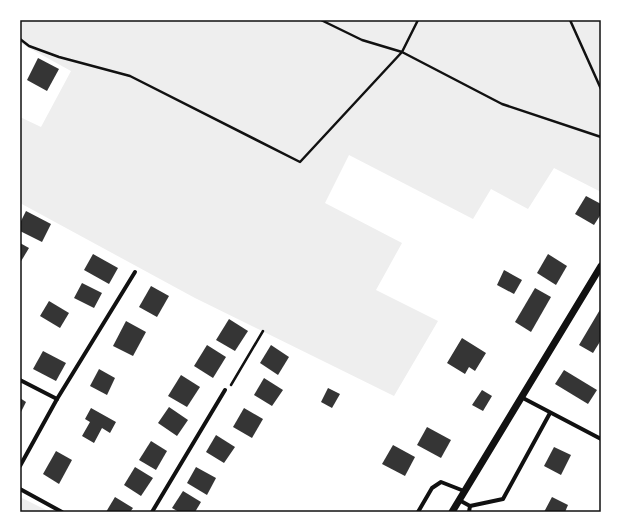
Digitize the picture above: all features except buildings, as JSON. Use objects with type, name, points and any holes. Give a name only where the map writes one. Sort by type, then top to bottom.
[{"type":"street","points":[[452,512],[601,266]]},
{"type":"street","points":[[20,466],[57,399],[135,272]]},
{"type":"street","points":[[20,380],[57,399]]},
{"type":"street","points":[[152,512],[225,390]]},
{"type":"street","points":[[522,397],[601,439]]},
{"type":"street","points":[[459,500],[470,506],[503,499],[550,413]]},
{"type":"street","points":[[418,512],[432,488],[441,482],[464,491]]},
{"type":"street","points":[[20,489],[62,512]]},
{"type":"street","points":[[469,512],[470,506]]},
{"type":"path","points":[[321,20],[362,40],[402,52],[502,104],[601,137]]},
{"type":"path","points":[[20,39],[29,46],[59,57],[130,76],[300,162],[402,52],[418,20]]},
{"type":"path","points":[[570,20],[601,89]]},
{"type":"path","points":[[225,390],[230,387],[263,331]]},
{"type":"shaded area","points":[[20,20],[601,20],[601,192],[554,168],[528,209],[491,189],[473,219],[349,155],[325,203],[402,243],[376,290],[438,321],[394,396],[195,298],[20,203],[20,117],[41,127],[71,71],[20,43]]},
{"type":"shaded area","points":[[20,497],[50,512],[20,512]]}]
